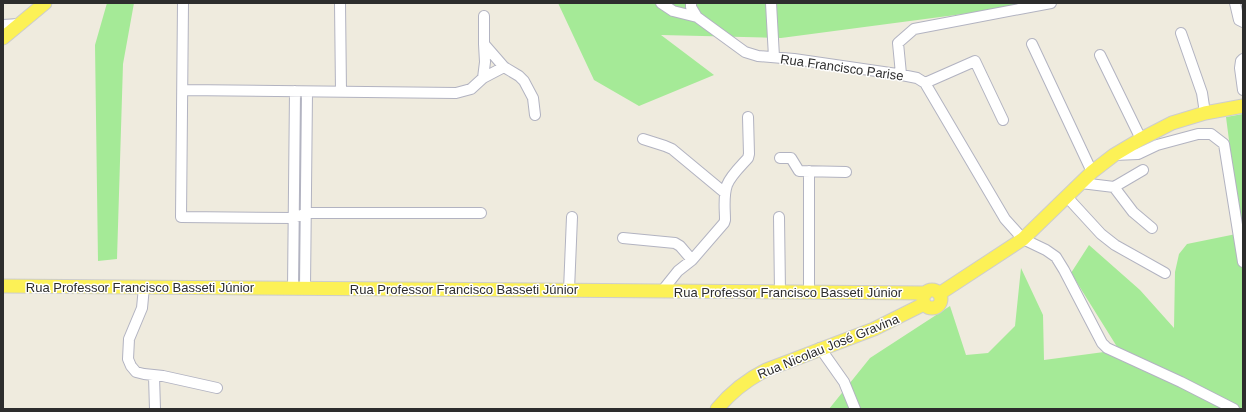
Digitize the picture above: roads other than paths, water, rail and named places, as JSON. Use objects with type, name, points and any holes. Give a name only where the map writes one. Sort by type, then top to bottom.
[{"type":"main road","points":[[3,38],[45,3]]},
{"type":"main road","points":[[1023,239],[1092,172],[1114,156],[1172,123],[1205,113],[1243,106]]},
{"type":"main road","name":"Rua Professor Francisco Basseti Júnior","points":[[3,286],[809,292],[925,298],[933,290],[939,294],[1023,239]]},
{"type":"main road","name":"Rua Nicolau José Gravina","points":[[717,409],[733,391],[754,376],[778,364],[874,329],[925,298]]},
{"type":"street","points":[[183,3],[182,217],[294,218],[306,213],[481,213]]},
{"type":"street","points":[[340,3],[341,92]]},
{"type":"street","points":[[661,3],[673,11],[697,17]]},
{"type":"street","points":[[691,3],[691,7],[697,17]]},
{"type":"street","points":[[771,3],[774,57]]},
{"type":"street","points":[[901,74],[898,43],[914,29],[1051,3]]},
{"type":"street","points":[[1235,3],[1239,20],[1243,22]]},
{"type":"street","points":[[483,78],[485,62],[484,16]]},
{"type":"street","name":"Rua Francisco Parise","points":[[697,17],[745,52],[758,56],[801,60],[901,74],[917,78],[925,83]]},
{"type":"street","points":[[3,24],[19,24]]},
{"type":"street","points":[[1181,34],[1202,93],[1205,113]]},
{"type":"street","points":[[484,44],[504,67],[519,76],[529,88],[533,98],[534,115]]},
{"type":"street","points":[[1032,44],[1092,172]]},
{"type":"street","points":[[1100,55],[1141,140]]},
{"type":"street","points":[[1243,59],[1241,61],[1240,68],[1243,90]]},
{"type":"street","points":[[1004,120],[975,61],[925,83],[978,176],[1005,219],[1023,239],[1046,250],[1056,258],[1064,270],[1102,343],[1107,348],[1181,382],[1234,409]]},
{"type":"street","points":[[183,90],[456,93],[471,89],[483,78],[504,67]]},
{"type":"street","points":[[295,91],[294,218],[299,288]]},
{"type":"street","points":[[299,288],[306,213],[307,92]]},
{"type":"street","points":[[662,291],[678,271],[692,260],[726,220],[725,193],[730,180],[748,158],[749,154],[748,117]]},
{"type":"street","points":[[1114,156],[1138,154],[1157,145],[1198,134],[1211,134],[1224,144],[1243,262]]},
{"type":"street","points":[[643,139],[672,149],[725,193]]},
{"type":"street","points":[[780,158],[790,158],[799,171],[846,172]]},
{"type":"street","points":[[1081,184],[1114,187],[1143,170]]},
{"type":"street","points":[[809,171],[809,292]]},
{"type":"street","points":[[1114,187],[1133,212],[1152,228]]},
{"type":"street","points":[[1067,197],[1100,234],[1115,246],[1165,273]]},
{"type":"street","points":[[569,290],[572,217]]},
{"type":"street","points":[[779,217],[780,292]]},
{"type":"street","points":[[623,238],[675,243],[680,246],[692,260]]},
{"type":"street","points":[[144,287],[142,308],[129,339],[128,359],[131,366],[136,372],[154,376],[163,376],[217,388]]},
{"type":"street","points":[[820,348],[844,382],[855,409]]},
{"type":"street","points":[[154,376],[155,409]]}]
